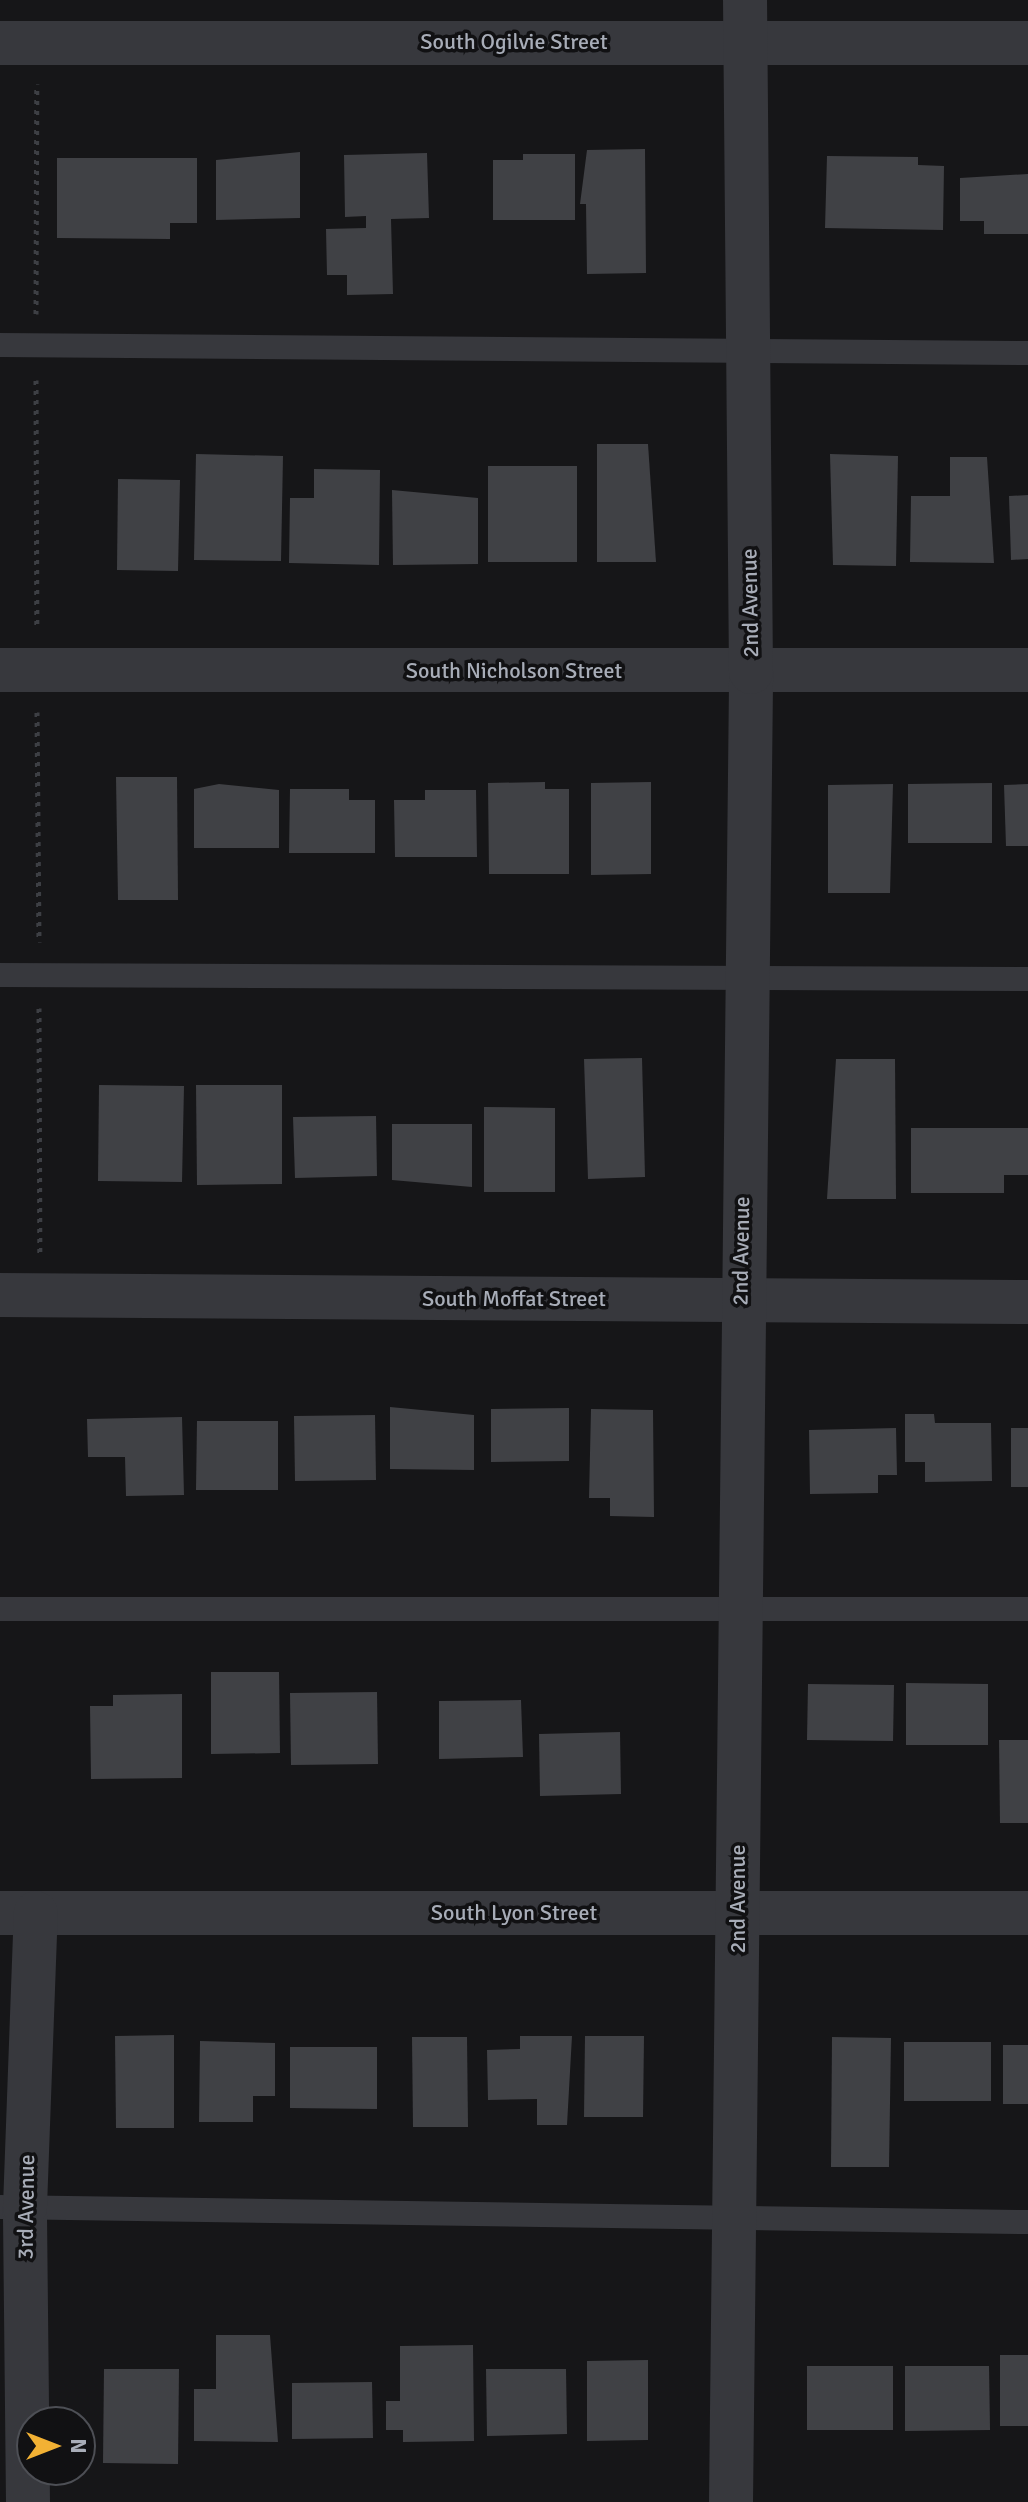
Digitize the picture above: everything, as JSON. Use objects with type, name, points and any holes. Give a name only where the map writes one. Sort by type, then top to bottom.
[{"type":"street","name":"South Ogilvie Street","points":[[0,43],[745,21],[1028,43]]},
{"type":"street","name":"2nd Avenue","points":[[731,2502],[736,2222],[740,1300],[751,672],[744,352],[745,21]]},
{"type":"street","name":"South Nicholson Street","points":[[0,670],[1028,670]]},
{"type":"street","name":"South Moffat Street","points":[[0,1295],[1028,1302]]},
{"type":"street","name":"South Lyon Street","points":[[18,1913],[1028,1913]]},
{"type":"street","name":"3rd Avenue","points":[[18,1913],[12,2207],[28,2502]]},
{"type":"lane","points":[[0,345],[1028,353]]},
{"type":"lane","points":[[0,975],[1028,979]]},
{"type":"lane","points":[[0,1609],[1028,1609]]},
{"type":"lane","points":[[12,2207],[736,2222],[1028,2222]]},
{"type":"building","points":[[645,149],[646,273],[587,274],[586,204],[580,204],[587,150]]},
{"type":"building","points":[[300,152],[300,218],[216,220],[216,160]]},
{"type":"building","points":[[427,153],[429,218],[391,219],[393,294],[347,295],[347,275],[327,275],[326,229],[366,228],[366,216],[345,217],[344,155]]},
{"type":"building","points":[[523,154],[575,154],[575,220],[493,220],[493,160],[523,160]]},
{"type":"building","points":[[827,156],[918,157],[918,165],[944,166],[943,230],[825,228]]},
{"type":"building","points":[[57,158],[197,158],[197,223],[170,223],[170,239],[57,238]]},
{"type":"building","points":[[1028,174],[1028,234],[984,234],[984,221],[960,221],[960,178]]},
{"type":"building","points":[[597,444],[648,444],[656,562],[597,562]]},
{"type":"building","points":[[196,454],[283,456],[281,561],[194,560]]},
{"type":"building","points":[[830,454],[898,456],[896,566],[833,565]]},
{"type":"building","points":[[950,457],[987,457],[994,563],[910,562],[911,496],[950,496]]},
{"type":"building","points":[[488,466],[577,466],[577,562],[488,562]]},
{"type":"building","points":[[314,469],[380,470],[379,565],[289,563],[290,498],[314,498]]},
{"type":"building","points":[[118,479],[180,480],[178,571],[117,570]]},
{"type":"building","points":[[392,490],[478,498],[478,564],[393,565]]},
{"type":"building","points":[[1028,495],[1028,559],[1011,560],[1009,496]]},
{"type":"building","points":[[116,777],[177,777],[178,900],[118,900]]},
{"type":"building","points":[[545,782],[545,789],[569,789],[569,874],[489,874],[488,783]]},
{"type":"building","points":[[651,782],[651,874],[591,875],[591,783]]},
{"type":"building","points":[[992,783],[992,843],[908,843],[908,784]]},
{"type":"building","points":[[219,784],[279,790],[279,848],[194,848],[194,789]]},
{"type":"building","points":[[893,784],[890,893],[828,893],[828,785]]},
{"type":"building","points":[[1028,784],[1028,846],[1006,846],[1004,785]]},
{"type":"building","points":[[290,789],[349,789],[349,800],[375,800],[375,853],[289,853]]},
{"type":"building","points":[[425,790],[476,790],[477,857],[395,857],[394,800],[425,800]]},
{"type":"building","points":[[642,1058],[645,1177],[588,1179],[584,1059]]},
{"type":"building","points":[[836,1059],[895,1059],[896,1199],[827,1199]]},
{"type":"building","points":[[99,1085],[184,1086],[182,1182],[98,1181]]},
{"type":"building","points":[[196,1085],[282,1085],[282,1184],[197,1185]]},
{"type":"building","points":[[484,1107],[555,1108],[555,1192],[484,1192]]},
{"type":"building","points":[[376,1116],[377,1176],[295,1178],[293,1117]]},
{"type":"building","points":[[392,1124],[472,1124],[472,1187],[392,1180]]},
{"type":"building","points":[[911,1128],[1028,1128],[1028,1175],[1004,1175],[1004,1193],[911,1193]]},
{"type":"building","points":[[390,1407],[474,1415],[474,1470],[390,1469]]},
{"type":"building","points":[[569,1408],[569,1461],[491,1462],[491,1409]]},
{"type":"building","points":[[591,1409],[653,1410],[654,1517],[610,1516],[610,1498],[589,1498]]},
{"type":"building","points":[[905,1414],[934,1414],[935,1423],[991,1423],[992,1481],[925,1482],[925,1462],[905,1462]]},
{"type":"building","points":[[375,1415],[376,1480],[295,1481],[294,1416]]},
{"type":"building","points":[[182,1417],[184,1495],[126,1496],[125,1457],[88,1457],[87,1419]]},
{"type":"building","points":[[197,1421],[278,1421],[278,1490],[196,1490]]},
{"type":"building","points":[[896,1428],[897,1475],[878,1475],[878,1493],[810,1494],[809,1430]]},
{"type":"building","points":[[1011,1428],[1028,1428],[1028,1487],[1011,1487]]},
{"type":"building","points":[[211,1672],[279,1672],[280,1753],[211,1754]]},
{"type":"building","points":[[906,1683],[988,1684],[988,1745],[906,1745]]},
{"type":"building","points":[[808,1684],[894,1685],[893,1741],[807,1740]]},
{"type":"building","points":[[377,1692],[378,1764],[291,1765],[290,1693]]},
{"type":"building","points":[[182,1694],[182,1778],[91,1779],[90,1706],[113,1706],[113,1695]]},
{"type":"building","points":[[521,1700],[523,1757],[439,1759],[439,1701]]},
{"type":"building","points":[[620,1732],[621,1794],[540,1796],[539,1734]]},
{"type":"building","points":[[999,1740],[1028,1740],[1028,1823],[1000,1823]]},
{"type":"building","points":[[174,2035],[174,2128],[116,2128],[115,2036]]},
{"type":"building","points":[[520,2036],[572,2036],[567,2125],[537,2125],[537,2099],[488,2100],[487,2050],[520,2049]]},
{"type":"building","points":[[585,2036],[644,2036],[643,2117],[584,2117]]},
{"type":"building","points":[[412,2037],[467,2037],[468,2127],[413,2127]]},
{"type":"building","points":[[832,2037],[891,2038],[889,2167],[831,2167]]},
{"type":"building","points":[[200,2041],[275,2043],[275,2096],[253,2096],[253,2122],[199,2122]]},
{"type":"building","points":[[904,2042],[991,2042],[991,2101],[904,2101]]},
{"type":"building","points":[[1003,2045],[1028,2045],[1028,2104],[1003,2104]]},
{"type":"building","points":[[290,2047],[377,2047],[377,2109],[290,2108]]},
{"type":"building","points":[[216,2335],[270,2335],[278,2442],[194,2441],[194,2389],[216,2389]]},
{"type":"building","points":[[473,2345],[474,2441],[403,2442],[403,2430],[386,2430],[386,2401],[400,2401],[400,2346]]},
{"type":"building","points":[[1000,2355],[1028,2355],[1028,2426],[1000,2426]]},
{"type":"building","points":[[648,2360],[648,2440],[587,2441],[587,2361]]},
{"type":"building","points":[[807,2366],[893,2366],[893,2430],[807,2430]]},
{"type":"building","points":[[905,2366],[989,2366],[990,2430],[905,2431]]},
{"type":"building","points":[[104,2369],[179,2369],[178,2464],[103,2463]]},
{"type":"building","points":[[486,2369],[566,2369],[567,2434],[487,2436]]},
{"type":"building","points":[[372,2382],[373,2438],[292,2439],[292,2383]]}]
